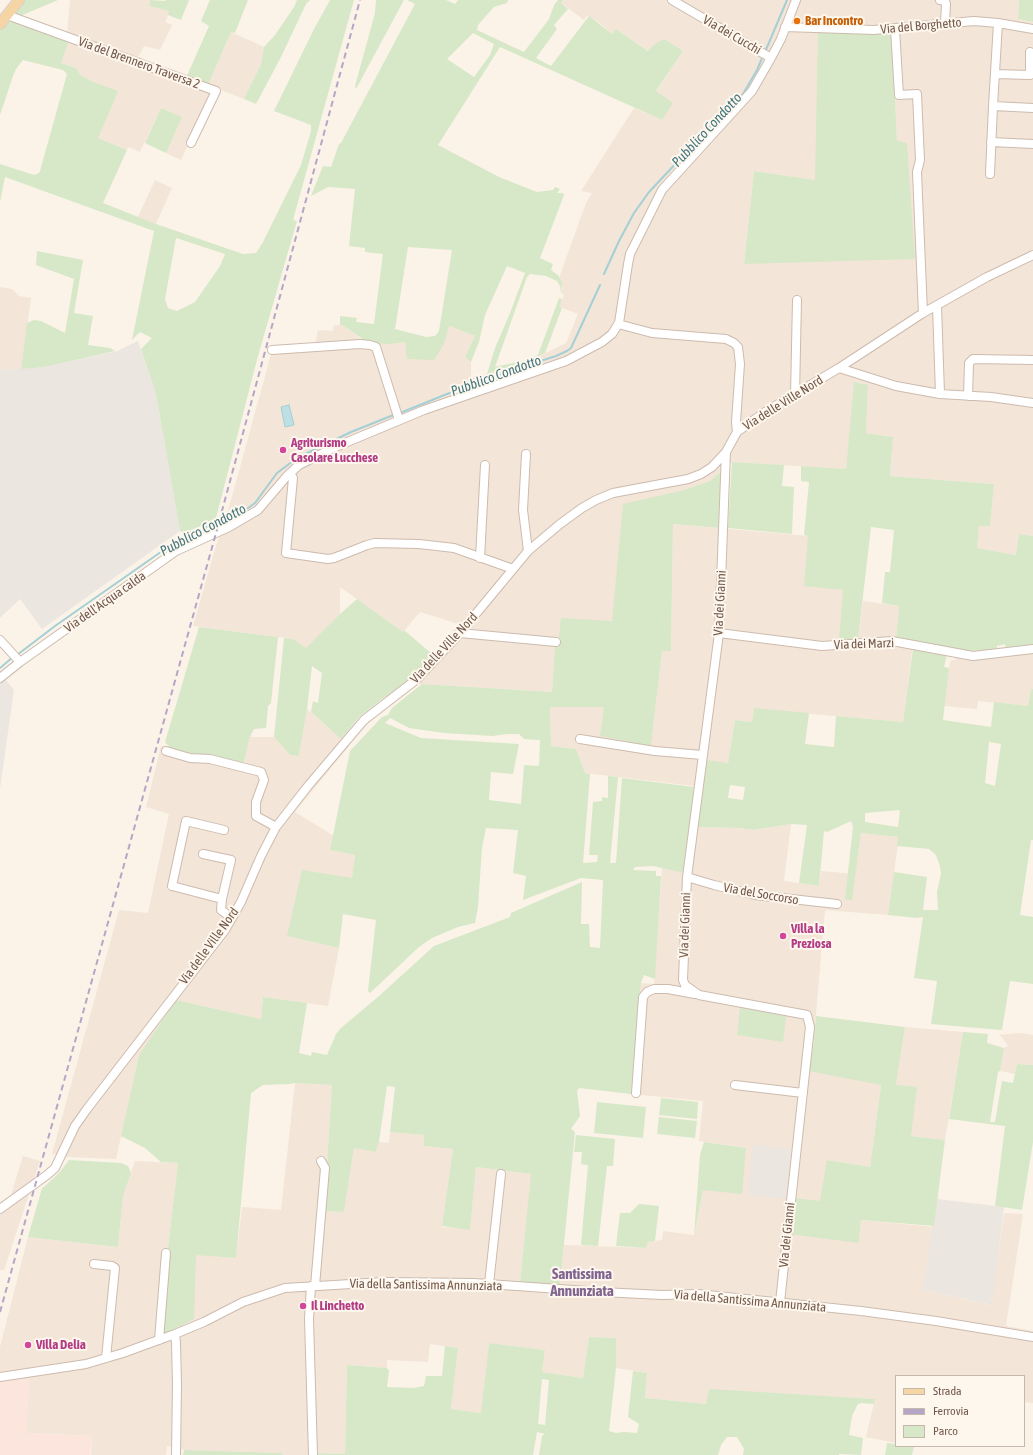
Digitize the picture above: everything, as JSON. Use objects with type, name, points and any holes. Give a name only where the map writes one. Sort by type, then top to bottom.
[{"type":"main road","points":[[0,24],[19,0]]},
{"type":"street","name":"Via dei Cucchi","points":[[672,0],[771,58]]},
{"type":"street","name":"Via dell'Acqua calda","points":[[0,678],[16,658],[176,551],[229,527],[254,513],[266,502],[290,473],[299,465],[399,418],[566,361],[602,342],[612,334],[618,324],[630,254],[662,190],[749,95],[771,58],[796,0]]},
{"type":"street","points":[[940,0],[944,1],[946,4],[945,23]]},
{"type":"street","name":"Via del Brennero Traversa 2","points":[[7,15],[216,91],[191,143]]},
{"type":"street","name":"Via del Borghetto","points":[[785,27],[874,30],[974,21],[998,22],[1033,29]]},
{"type":"street","points":[[990,174],[998,22]]},
{"type":"street","points":[[895,29],[899,95],[917,94],[920,160],[916,172],[924,313]]},
{"type":"street","points":[[995,74],[1030,76],[1030,52]]},
{"type":"street","points":[[993,106],[1033,108]]},
{"type":"street","points":[[991,142],[1033,144]]},
{"type":"street","name":"Via delle Ville Nord","points":[[0,1209],[55,1168],[75,1126],[87,1108],[225,930],[241,902],[261,856],[276,828],[308,786],[364,720],[417,679],[460,633],[528,551],[560,524],[596,500],[613,494],[688,479],[701,474],[712,467],[726,452],[737,432],[765,412],[839,368],[924,313],[987,277],[1033,255]]},
{"type":"street","points":[[794,395],[797,300]]},
{"type":"street","points":[[937,306],[940,394]]},
{"type":"street","points":[[618,324],[652,333],[726,339],[734,343],[738,347],[740,364],[736,422],[737,432]]},
{"type":"street","points":[[272,350],[360,344],[376,347],[399,418]]},
{"type":"street","points":[[968,396],[969,363],[973,359],[1033,360]]},
{"type":"street","points":[[839,368],[896,386],[940,394],[991,397],[1033,403]]},
{"type":"street","name":"Via dei Gianni","points":[[726,452],[719,633],[687,877],[683,980],[685,985],[699,995],[807,1016],[810,1027],[780,1302]]},
{"type":"street","points":[[526,454],[523,510],[528,551]]},
{"type":"street","points":[[480,558],[486,465]]},
{"type":"street","points":[[290,473],[293,478],[286,553],[328,559],[375,543],[419,544],[454,548],[512,570]]},
{"type":"street","points":[[460,633],[556,642]]},
{"type":"street","name":"Via dei Marzi","points":[[719,633],[822,646],[892,641],[973,656],[1033,649]]},
{"type":"street","points":[[0,640],[16,658]]},
{"type":"street","points":[[580,739],[655,751],[702,755]]},
{"type":"street","points":[[166,751],[190,758],[210,759],[261,772],[264,780],[256,802],[256,816],[276,828]]},
{"type":"street","points":[[222,899],[172,886],[186,821],[224,830]]},
{"type":"street","points":[[203,854],[231,860],[221,910],[232,918]]},
{"type":"street","name":"Via del Soccorso","points":[[687,877],[714,886],[755,894],[837,904]]},
{"type":"street","points":[[636,1093],[643,997],[647,992],[654,989],[668,989],[699,995]]},
{"type":"street","points":[[735,1085],[803,1093]]},
{"type":"street","points":[[313,1455],[309,1319],[325,1168],[321,1161]]},
{"type":"street","points":[[489,1284],[502,1174]]},
{"type":"street","points":[[159,1340],[166,1253]]},
{"type":"street","points":[[94,1264],[112,1266],[115,1268],[109,1357]]},
{"type":"street","points":[[109,1357],[120,1268]]},
{"type":"street","name":"Via della Santissima Annunziata","points":[[0,1376],[20,1375],[86,1364],[109,1357],[175,1334],[204,1322],[243,1302],[285,1288],[384,1282],[474,1283],[662,1295],[698,1294],[861,1311],[1033,1337]]},
{"type":"street","points":[[175,1334],[177,1384],[176,1455]]},
{"type":"shaded area","points":[[70,0],[150,0],[149,6],[170,11],[165,22],[172,25],[160,50],[144,46],[137,59],[67,34]]},
{"type":"shaded area","points":[[563,0],[1019,0],[1018,19],[1033,22],[1033,536],[1019,534],[1016,555],[977,548],[979,526],[990,526],[994,484],[890,476],[893,437],[866,433],[868,386],[855,382],[846,469],[732,462],[710,481],[680,491],[612,621],[558,646],[555,646],[552,692],[406,683],[459,624],[420,612],[403,632],[340,587],[340,614],[306,649],[293,639],[193,626],[215,549],[226,518],[272,351],[314,349],[318,330],[333,331],[334,325],[342,325],[361,339],[391,344],[405,342],[444,344],[448,326],[475,336],[465,357],[471,362],[471,378],[527,362],[566,343],[578,314],[560,307],[564,294],[561,293],[562,287],[559,278],[586,203],[592,193],[581,191],[634,108],[662,120],[656,92],[683,51],[655,44],[649,51],[616,29],[612,34],[587,15],[584,20],[561,3]],"holes":[[[892,32],[897,141],[744,264],[754,171],[815,180]]]},
{"type":"shaded area","points":[[231,32],[264,47],[261,64],[244,99],[208,85]]},
{"type":"shaded area","points":[[69,41],[210,92],[211,94],[181,160],[166,153],[182,117],[161,108],[140,152],[128,147],[127,150],[98,138],[93,82],[80,75],[76,68],[61,63]]},
{"type":"shaded area","points":[[155,180],[172,188],[156,224],[138,217]]},
{"type":"shaded area","points":[[0,287],[12,289],[19,296],[31,298],[21,369],[0,370]]},
{"type":"shaded area","points":[[138,341],[156,394],[180,531],[42,629],[20,599],[0,618],[0,370],[45,367],[117,351]]},
{"type":"shaded area","points":[[673,524],[808,536],[843,590],[858,639],[863,601],[899,606],[896,639],[913,643],[903,722],[754,709],[752,722],[735,720],[728,763],[702,787],[585,773],[576,749],[551,746],[550,707],[604,707],[651,746],[662,650],[671,651]]},
{"type":"shaded area","points":[[1033,651],[1033,689],[1031,689],[1028,706],[978,701],[977,709],[944,706],[949,668],[951,660],[955,660],[956,656]]},
{"type":"shaded area","points":[[0,673],[14,690],[0,789]]},
{"type":"shaded area","points":[[307,709],[349,746],[295,812],[334,836],[330,850],[355,855],[352,879],[287,936],[339,948],[328,1006],[263,997],[261,1019],[176,1000],[139,1055],[116,1159],[68,1157],[52,1154],[119,910],[148,913],[169,814],[146,807],[161,746],[243,766],[250,737],[274,737],[290,755],[299,756]]},
{"type":"shaded area","points":[[791,824],[784,881],[819,886],[821,871],[855,874],[861,833],[899,837],[888,915],[825,910],[813,1048],[808,1071],[881,1084],[870,1167],[827,1160],[859,1243],[861,1220],[934,1227],[923,1290],[991,1305],[1004,1213],[1023,1214],[1006,1326],[1033,1331],[1033,1403],[1025,1402],[1025,1375],[895,1375],[895,1443],[866,1437],[875,1399],[709,1390],[706,1404],[645,1398],[647,1373],[616,1368],[616,1338],[589,1337],[583,1378],[542,1372],[545,1350],[489,1343],[482,1413],[451,1409],[458,1348],[430,1344],[428,1362],[387,1360],[387,1368],[347,1365],[345,1454],[316,1453],[316,1455],[282,1455],[281,1453],[184,1450],[167,1446],[166,1455],[91,1455],[92,1436],[26,1433],[29,1379],[0,1381],[0,1347],[28,1237],[118,1247],[123,1196],[135,1161],[178,1163],[168,1248],[196,1254],[236,1258],[242,1207],[281,1210],[295,1083],[332,1085],[324,1211],[344,1212],[354,1148],[376,1152],[379,1142],[389,1143],[390,1132],[425,1135],[424,1146],[453,1149],[442,1227],[470,1229],[476,1167],[532,1174],[520,1281],[560,1284],[564,1245],[646,1248],[648,1242],[662,1240],[663,1231],[694,1235],[703,1190],[746,1148],[699,1141],[703,1101],[631,1094],[641,983],[654,984],[662,867],[684,873],[689,827],[740,828],[753,830]]},
{"type":"shaded area","points":[[905,1027],[963,1032],[945,1140],[911,1136],[896,1085]]},
{"type":"shaded area","points":[[1020,1033],[1033,1035],[1033,1065],[1017,1064],[1015,1074],[1000,1071],[1004,1048],[1008,1046],[999,1035]]},
{"type":"shaded area","points":[[753,1145],[791,1149],[786,1199],[748,1195]]},
{"type":"shaded area","points":[[23,1156],[40,1161],[4,1270],[0,1270],[0,1203],[11,1195]]},
{"type":"shaded area","points":[[937,1199],[1004,1207],[992,1305],[923,1290]]},
{"type":"shaded area","points":[[29,1379],[26,1433],[92,1436],[90,1455],[0,1455],[0,1381]]},
{"type":"green space","points":[[25,0],[58,0],[20,16],[17,14],[17,11]]},
{"type":"green space","points":[[150,0],[189,0],[181,20],[168,15],[169,11],[149,6]]},
{"type":"green space","points":[[210,0],[248,0],[235,33],[231,32],[208,85],[186,78],[209,26],[201,21]]},
{"type":"green space","points":[[297,0],[310,0],[306,4],[281,57],[256,104],[244,99],[261,64],[264,47],[275,35]]},
{"type":"green space","points":[[330,0],[354,0],[293,220],[297,221],[258,356],[216,518],[204,525],[183,533],[180,531],[156,394],[141,349],[152,338],[140,332],[132,340],[154,231],[5,177],[0,202],[0,164],[34,175],[39,173],[67,74],[63,70],[23,60],[13,76],[0,115],[0,30],[7,22],[10,21],[69,41],[61,63],[76,68],[80,75],[93,82],[118,91],[98,138],[127,150],[103,203],[156,224],[243,254],[256,253],[263,242],[301,165],[311,131],[311,125],[274,111],[314,29]],"holes":[[[176,238],[225,254],[220,266],[195,302],[177,311],[168,308],[165,299]]]},
{"type":"green space","points":[[376,0],[404,0],[356,89],[355,86],[375,13]]},
{"type":"green space","points":[[407,0],[446,0],[455,4],[458,0],[508,0],[507,3],[494,7],[478,25],[477,30],[524,52],[549,19],[554,5],[558,0],[563,0],[561,3],[568,9],[554,25],[557,29],[536,58],[551,66],[589,16],[612,34],[616,29],[648,51],[655,44],[664,39],[683,51],[656,91],[673,103],[662,120],[500,47],[438,145],[499,177],[537,192],[553,190],[555,187],[560,189],[557,193],[563,193],[564,195],[540,258],[553,264],[551,270],[559,276],[562,282],[561,293],[560,286],[557,281],[546,276],[530,274],[527,277],[495,367],[527,360],[538,355],[559,298],[562,299],[560,307],[562,308],[545,353],[527,362],[487,374],[495,348],[525,273],[507,266],[485,315],[479,342],[471,362],[465,357],[475,336],[449,326],[444,344],[434,360],[407,359],[405,342],[391,344],[364,343],[361,338],[340,325],[340,316],[357,318],[356,322],[374,324],[383,254],[365,252],[365,248],[349,246],[355,189],[328,187],[311,196],[323,166],[331,167],[339,144],[341,143],[415,4]],"holes":[[[473,33],[494,44],[490,55],[474,77],[447,59]],[[408,247],[452,250],[439,331],[435,336],[426,337],[395,329]]]},
{"type":"green space","points":[[1019,0],[1033,0],[1033,22],[1018,19]]},
{"type":"green space","points":[[818,31],[892,32],[897,141],[907,143],[915,259],[744,264],[754,171],[815,180]]},
{"type":"green space","points":[[161,108],[182,117],[166,153],[145,143]]},
{"type":"green space","points":[[37,251],[83,260],[74,313],[93,316],[88,345],[110,348],[115,351],[45,367],[21,369],[27,323],[34,320],[41,321],[65,333],[74,279],[36,265]]},
{"type":"green space","points":[[854,382],[868,385],[866,433],[893,437],[890,476],[994,484],[990,526],[979,526],[977,548],[1016,555],[1019,534],[1033,536],[1033,645],[1006,649],[1005,644],[997,646],[997,650],[960,651],[896,640],[899,606],[882,603],[885,572],[890,572],[894,530],[871,527],[858,639],[839,641],[843,590],[804,586],[808,536],[804,535],[809,482],[801,481],[801,466],[846,469]]},
{"type":"green space","points":[[732,462],[784,465],[782,486],[794,487],[792,534],[728,528]]},
{"type":"green space","points":[[723,470],[720,528],[673,524],[671,651],[662,651],[651,746],[600,736],[604,707],[550,707],[551,746],[576,749],[585,773],[590,774],[583,863],[597,862],[598,855],[589,855],[593,802],[602,801],[602,797],[608,798],[608,776],[618,777],[610,863],[616,863],[622,778],[694,787],[684,873],[653,866],[635,867],[633,870],[656,871],[656,876],[661,876],[655,979],[644,975],[641,983],[631,1094],[579,1088],[577,1091],[580,1116],[571,1129],[575,1132],[560,1284],[520,1282],[531,1174],[476,1167],[470,1230],[442,1226],[453,1149],[424,1146],[424,1135],[390,1132],[395,1087],[387,1086],[379,1142],[376,1152],[354,1148],[344,1212],[324,1211],[332,1085],[295,1083],[263,1085],[251,1093],[236,1258],[196,1255],[194,1319],[162,1335],[168,1248],[178,1163],[161,1162],[145,1148],[121,1136],[139,1055],[176,1000],[261,1019],[263,997],[307,1003],[299,1053],[311,1056],[312,1052],[327,1055],[336,1034],[341,1028],[434,946],[510,917],[511,913],[582,882],[581,924],[589,924],[590,947],[600,948],[603,880],[581,878],[523,900],[526,876],[513,873],[518,830],[486,828],[482,848],[478,907],[475,923],[458,927],[432,938],[419,947],[370,993],[368,991],[376,920],[343,914],[339,948],[287,936],[302,870],[352,878],[355,855],[330,850],[350,751],[382,717],[388,715],[392,708],[422,684],[552,692],[555,646],[558,646],[561,618],[612,621],[623,504],[680,491],[710,481]],"holes":[[[390,718],[409,728],[444,733],[493,736],[519,734],[524,739],[540,740],[539,766],[524,765],[521,804],[489,800],[491,772],[513,774],[519,744],[421,738],[385,723]]]},
{"type":"green space","points":[[357,599],[403,632],[404,630],[432,654],[406,683],[359,717],[341,739],[311,712],[313,701],[318,703],[322,673],[312,666],[299,756],[290,755],[274,737],[284,638],[293,639],[306,648]]},
{"type":"green space","points":[[199,627],[278,637],[271,703],[268,706],[266,728],[254,729],[250,737],[243,766],[171,749],[165,742]]},
{"type":"green space","points":[[913,648],[947,654],[944,667],[949,668],[943,720],[991,727],[994,702],[1028,706],[1031,689],[1033,689],[1033,840],[1031,840],[1020,915],[1033,917],[1033,984],[1010,981],[1002,1030],[931,1024],[937,981],[914,978],[923,917],[917,918],[888,915],[894,872],[927,877],[923,910],[938,910],[937,892],[941,874],[940,866],[936,855],[929,849],[897,846],[898,837],[861,833],[852,900],[845,899],[853,827],[851,821],[827,832],[824,831],[819,886],[799,883],[807,825],[791,824],[753,830],[740,828],[697,827],[706,760],[728,763],[735,720],[752,722],[754,708],[809,713],[805,744],[834,747],[836,716],[903,722]],"holes":[[[989,742],[1001,744],[995,786],[985,783]],[[730,785],[745,787],[743,800],[728,798]],[[900,810],[898,827],[865,822],[865,813]]]},
{"type":"green space","points":[[740,1007],[786,1016],[783,1042],[737,1035]]},
{"type":"green space","points":[[816,1016],[905,1027],[896,1085],[917,1087],[911,1136],[945,1140],[934,1226],[861,1220],[859,1243],[789,1234],[793,1198],[820,1201],[827,1160],[870,1167],[881,1085],[808,1071],[813,1048]]},
{"type":"green space","points":[[963,1032],[988,1034],[987,1043],[1004,1048],[1000,1071],[998,1072],[990,1122],[995,1122],[1002,1081],[1013,1083],[1017,1064],[1033,1065],[1033,1142],[1022,1210],[995,1206],[1005,1126],[949,1119]]},
{"type":"green space","points":[[661,1098],[698,1102],[697,1119],[659,1115]]},
{"type":"green space","points":[[597,1102],[646,1107],[643,1138],[594,1133]]},
{"type":"green space","points":[[659,1117],[697,1121],[695,1138],[657,1134]]},
{"type":"green space","points":[[576,1135],[615,1139],[613,1166],[607,1166],[598,1246],[581,1245],[588,1165],[581,1164],[582,1152],[574,1152]]},
{"type":"green space","points":[[704,1142],[746,1148],[742,1194],[703,1190],[694,1235],[700,1155]]},
{"type":"green space","points":[[69,1160],[121,1163],[128,1166],[131,1173],[123,1196],[118,1247],[28,1237],[42,1188],[59,1173]]},
{"type":"green space","points":[[639,1204],[659,1206],[655,1241],[648,1242],[646,1248],[616,1246],[620,1213],[630,1213]]},
{"type":"green space","points":[[589,1337],[616,1338],[616,1368],[609,1431],[616,1433],[637,1433],[639,1424],[628,1417],[633,1371],[647,1373],[645,1398],[706,1404],[709,1389],[875,1399],[874,1404],[858,1404],[852,1416],[849,1435],[863,1438],[861,1455],[743,1455],[744,1449],[737,1437],[727,1437],[721,1445],[718,1455],[539,1455],[542,1436],[545,1434],[537,1432],[533,1455],[316,1455],[316,1453],[345,1454],[347,1365],[387,1368],[389,1371],[387,1387],[414,1388],[424,1386],[426,1376],[442,1376],[445,1346],[458,1348],[451,1409],[481,1413],[489,1343],[545,1350],[542,1372],[583,1378]],"holes":[[[542,1379],[549,1380],[545,1425],[538,1424]]]},
{"type":"green space","points":[[887,1443],[895,1444],[895,1447],[914,1447],[912,1455],[885,1455]]},
{"type":"green space","points":[[184,1450],[282,1453],[282,1455],[183,1455]]},
{"type":"water","points":[[289,405],[294,425],[285,427],[281,407]]},
{"type":"waterway","name":"Pubblico Condotto","points":[[765,52],[787,0]]},
{"type":"waterway","name":"Pubblico Condotto","points":[[604,274],[634,213],[649,192],[711,126],[734,105],[743,94],[757,70],[763,56]]},
{"type":"waterway","name":"Pubblico Condotto","points":[[400,413],[447,394],[567,351],[571,348],[600,285]]},
{"type":"waterway","name":"Pubblico Condotto","points":[[17,655],[55,626],[168,547],[184,537],[244,511],[255,503],[277,473],[297,458],[351,432],[396,414]]},
{"type":"waterway","name":"Pubblico Condotto","points":[[0,668],[13,657]]},
{"type":"railway","points":[[0,1312],[216,533],[360,0]]},
{"type":"place","name":"Bar Incontro","points":[[797,21]]},
{"type":"place","name":"Agriturismo Casolare Lucchese","points":[[283,450]]},
{"type":"place","name":"Villa la Preziosa","points":[[783,936]]},
{"type":"place","name":"Il Linchetto","points":[[303,1306]]},
{"type":"place","name":"Villa Delia","points":[[28,1345]]},
{"type":"district","name":"Santissima Annunziata","points":[[582,1282]]}]
